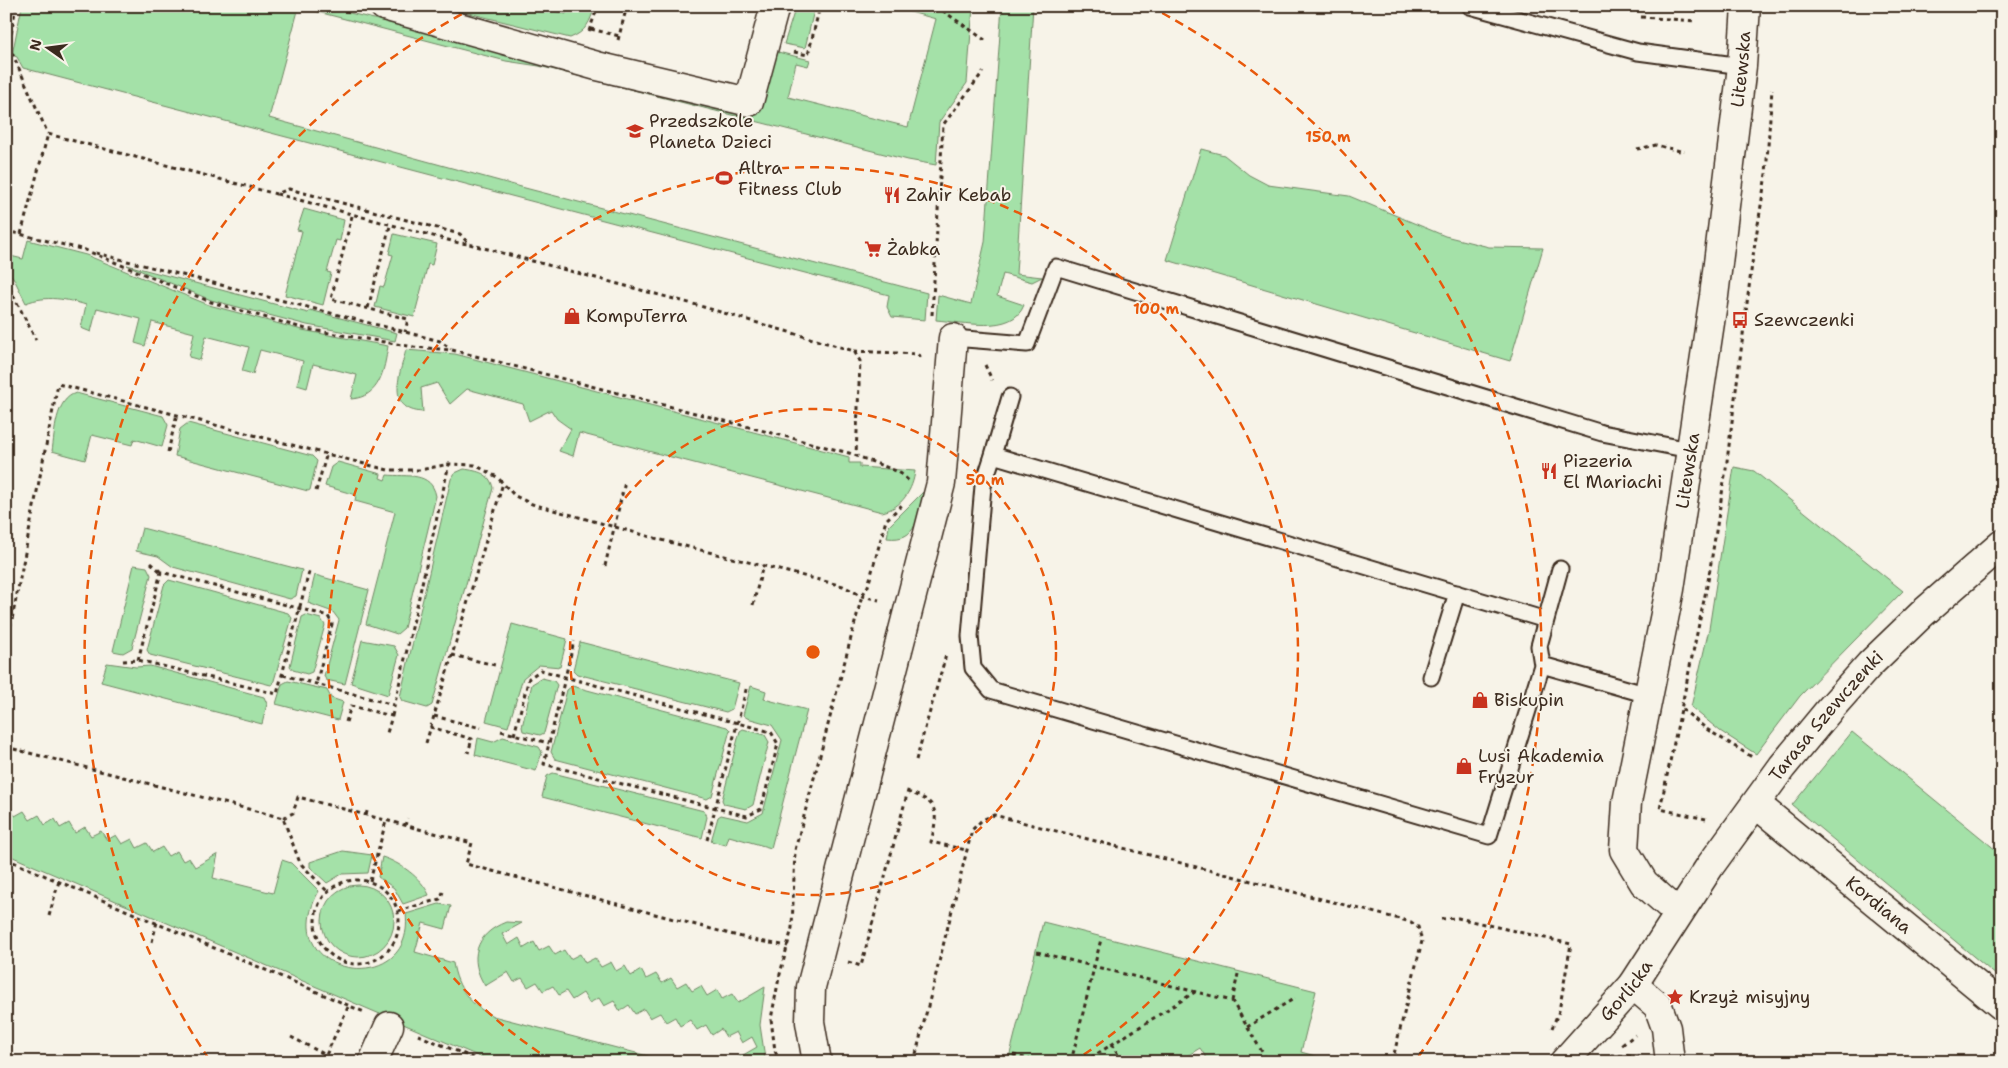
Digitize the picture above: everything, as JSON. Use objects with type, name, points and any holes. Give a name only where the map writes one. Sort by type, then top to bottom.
[{"type":"street","points":[[396,8],[597,66],[749,102],[775,6]]},
{"type":"street","name":"Litewska","points":[[1678,913],[1644,883],[1624,850],[1627,802],[1670,588],[1721,248],[1742,66],[1746,6]]},
{"type":"street","points":[[817,1062],[810,1022],[812,987],[941,483],[953,338]]},
{"type":"street","name":"Tarasa Szewczenki","points":[[1678,913],[1782,767],[1870,664],[1923,613],[2002,544]]},
{"type":"street","name":"Kordiana","points":[[1756,804],[2002,1006]]},
{"type":"street","name":"Gorlicka","points":[[1564,1062],[1633,985],[1678,913]]},
{"type":"street","points":[[1633,985],[1658,1006],[1666,1028],[1670,1062]]},
{"type":"street","points":[[373,1062],[401,1030]]},
{"type":"lane","points":[[1470,6],[1638,52],[1742,66]]},
{"type":"lane","points":[[953,338],[1027,344],[1056,267],[1602,433],[1690,450]]},
{"type":"lane","points":[[1010,397],[983,486],[970,636],[973,668],[991,690],[1489,836],[1542,665],[1539,646],[1560,569]]},
{"type":"lane","points":[[993,455],[1546,620]]},
{"type":"lane","points":[[1431,677],[1457,593]]},
{"type":"lane","points":[[1542,665],[1648,695]]},
{"type":"path","points":[[6,58],[16,6]]},
{"type":"path","points":[[788,50],[808,55],[820,6]]},
{"type":"path","points":[[936,6],[985,40]]},
{"type":"path","points":[[1640,17],[1696,21]]},
{"type":"path","points":[[591,29],[619,36]]},
{"type":"path","points":[[8,46],[48,134],[21,234]]},
{"type":"path","points":[[931,318],[943,126],[983,72]]},
{"type":"path","points":[[1707,819],[1660,809],[1708,581],[1726,469],[1753,256],[1766,174],[1773,80]]},
{"type":"path","points":[[48,134],[352,216],[468,244],[693,304],[854,351],[881,352]]},
{"type":"path","points":[[1636,149],[1656,145],[1684,152]]},
{"type":"path","points":[[276,194],[289,189],[460,234],[468,244]]},
{"type":"path","points":[[352,216],[331,299],[408,319],[405,332]]},
{"type":"path","points":[[368,308],[390,226]]},
{"type":"path","points":[[6,233],[21,234],[440,341],[452,350]]},
{"type":"path","points":[[84,250],[211,302],[306,329],[414,347],[452,350],[856,455],[876,462]]},
{"type":"path","points":[[6,281],[36,340]]},
{"type":"path","points":[[854,351],[860,361],[856,455]]},
{"type":"path","points":[[6,650],[58,384],[388,470],[420,470],[449,464],[475,464],[503,483],[515,496],[532,504],[614,528],[843,586],[862,596]]},
{"type":"path","points":[[168,452],[177,414]]},
{"type":"path","points":[[316,491],[327,453]]},
{"type":"path","points":[[387,733],[449,464]]},
{"type":"path","points":[[605,566],[624,482]]},
{"type":"path","points":[[426,743],[503,483]]},
{"type":"path","points":[[780,1062],[775,1051],[771,1019],[772,1005],[792,928],[795,850],[862,596],[868,586],[881,537]]},
{"type":"path","points":[[151,563],[161,572],[328,616],[332,624],[316,684]]},
{"type":"path","points":[[753,604],[763,565]]},
{"type":"path","points":[[138,660],[161,572]]},
{"type":"path","points":[[123,661],[138,660],[277,694],[309,572]]},
{"type":"path","points":[[514,735],[529,678],[541,670],[566,676],[771,732],[778,744],[761,809],[747,816],[544,764],[566,676],[574,641]]},
{"type":"path","points":[[916,760],[947,650]]},
{"type":"path","points":[[452,654],[495,665]]},
{"type":"path","points":[[283,675],[394,705]]},
{"type":"path","points":[[707,840],[717,809],[747,686]]},
{"type":"path","points":[[346,722],[351,706],[392,716]]},
{"type":"path","points":[[1682,708],[1708,730],[1760,762]]},
{"type":"path","points":[[434,716],[481,728]]},
{"type":"path","points":[[430,727],[472,739],[468,753]]},
{"type":"path","points":[[500,732],[549,743]]},
{"type":"path","points":[[6,747],[282,818],[292,813],[298,797],[472,843],[466,864],[752,940],[796,948]]},
{"type":"path","points":[[842,961],[861,966],[909,787]]},
{"type":"path","points":[[907,792],[922,796],[933,804],[937,817],[931,842],[966,850]]},
{"type":"path","points":[[366,815],[368,808]]},
{"type":"path","points":[[914,1062],[972,830],[982,820],[994,815],[1412,922],[1418,927],[1422,941],[1392,1062]]},
{"type":"path","points":[[282,818],[300,863],[327,891]]},
{"type":"path","points":[[405,826],[407,818]]},
{"type":"path","points":[[370,881],[386,820]]},
{"type":"path","points":[[6,858],[366,1012]]},
{"type":"path","points":[[351,879],[370,881],[382,888],[393,900],[398,911],[398,932],[391,947],[379,958],[364,964],[347,964],[332,956],[320,944],[314,928],[316,911],[327,891],[335,885],[351,879]]},
{"type":"path","points":[[49,916],[59,881]]},
{"type":"path","points":[[398,911],[440,899],[443,892]]},
{"type":"path","points":[[1441,919],[1458,918],[1571,944],[1558,1011],[1548,1036]]},
{"type":"path","points":[[152,942],[157,922]]},
{"type":"path","points":[[1071,1062],[1101,939]]},
{"type":"path","points":[[1037,952],[1232,1001]]},
{"type":"path","points":[[1238,974],[1232,1001],[1268,1062]]},
{"type":"path","points":[[1084,1062],[1196,992]]},
{"type":"path","points":[[1247,1026],[1295,998]]},
{"type":"path","points":[[291,1037],[326,1055],[349,1005]]},
{"type":"path","points":[[401,1030],[483,1062]]},
{"type":"path","points":[[1111,1044],[1123,1062]]},
{"type":"path","points":[[1529,1062],[1539,1050]]},
{"type":"path","points":[[1013,1055],[1041,1062]]},
{"type":"path","points":[[1610,1055],[1643,1058]]},
{"type":"green space","points":[[22,6],[322,6],[758,115],[774,51],[810,60],[808,66],[796,63],[788,97],[908,127],[936,19],[888,6],[973,6],[967,83],[939,122],[936,165],[908,160],[539,66],[506,61],[299,7],[269,118],[525,188],[927,293],[925,320],[892,317],[887,307],[889,295],[23,68],[17,57],[12,55]]},
{"type":"green space","points":[[440,6],[533,6],[566,14],[568,6],[595,6],[587,26],[580,33],[570,38]]},
{"type":"green space","points":[[796,6],[815,6],[805,48],[784,44]]},
{"type":"green space","points":[[1002,6],[1033,6],[1016,274],[1042,277],[1032,282],[1003,274],[997,296],[1024,305],[1018,314],[1009,320],[998,323],[972,324],[936,320],[938,295],[971,304],[985,242]]},
{"type":"green space","points":[[1201,149],[1224,155],[1249,175],[1268,185],[1349,196],[1445,236],[1489,247],[1543,248],[1510,361],[1167,260]]},
{"type":"green space","points":[[304,209],[344,220],[340,241],[336,240],[327,272],[331,273],[323,305],[285,295],[302,231],[297,230]]},
{"type":"green space","points":[[394,234],[437,244],[432,265],[428,264],[414,317],[375,307],[380,286],[384,287],[393,255],[389,254]]},
{"type":"green space","points":[[28,240],[86,255],[209,305],[302,330],[388,346],[385,365],[379,381],[368,393],[351,399],[357,375],[313,364],[307,388],[297,385],[303,361],[260,350],[253,374],[242,371],[249,347],[206,336],[200,360],[189,357],[194,333],[152,322],[145,346],[135,343],[141,319],[97,308],[91,332],[81,328],[86,305],[56,299],[41,299],[26,303],[13,277],[6,271],[6,255],[23,259]]},
{"type":"green space","points":[[127,265],[308,313],[310,310],[397,333],[395,341],[307,325],[211,300]]},
{"type":"green space","points":[[406,350],[455,354],[849,457],[849,463],[860,463],[860,467],[915,471],[914,478],[909,491],[901,502],[882,512],[579,433],[573,456],[559,451],[571,429],[557,419],[551,410],[529,421],[523,404],[467,389],[450,404],[437,383],[421,388],[423,412],[411,410],[403,405],[399,398],[398,389]]},
{"type":"green space","points":[[76,393],[163,416],[168,425],[162,447],[134,439],[132,445],[92,435],[85,460],[52,451],[55,426],[60,409],[69,396]]},
{"type":"green space","points":[[188,423],[312,456],[317,461],[310,490],[175,456],[180,429]]},
{"type":"green space","points":[[338,462],[381,474],[380,478],[385,480],[387,475],[424,479],[429,482],[436,496],[404,628],[397,634],[366,624],[395,512],[355,501],[356,495],[325,486],[331,467]]},
{"type":"green space","points":[[1734,467],[1754,471],[1903,591],[1800,696],[1756,754],[1720,731],[1691,707],[1709,629]]},
{"type":"green space","points":[[464,469],[483,474],[489,479],[493,488],[432,705],[427,708],[402,701],[400,697],[451,479],[455,473]]},
{"type":"green space","points":[[923,492],[918,518],[911,532],[897,538],[887,538],[889,526]]},
{"type":"green space","points":[[142,528],[302,570],[296,596],[290,599],[173,567],[158,556],[136,551]]},
{"type":"green space","points":[[134,565],[147,567],[151,575],[132,648],[123,653],[113,651]]},
{"type":"green space","points":[[315,575],[369,590],[345,684],[326,680],[324,676],[339,620],[333,612],[308,603]]},
{"type":"green space","points":[[169,580],[288,613],[292,618],[273,684],[150,655],[147,650],[164,585]]},
{"type":"green space","points":[[306,615],[321,619],[325,625],[312,672],[307,674],[293,670],[290,666],[302,617]]},
{"type":"green space","points":[[512,624],[567,639],[560,667],[539,665],[523,678],[508,727],[486,721]]},
{"type":"green space","points":[[362,640],[394,646],[399,655],[388,695],[351,683]]},
{"type":"green space","points":[[580,642],[739,683],[732,709],[726,712],[577,674],[573,670]]},
{"type":"green space","points":[[107,663],[136,667],[150,666],[264,697],[267,704],[262,724],[101,682]]},
{"type":"green space","points":[[542,678],[554,681],[557,685],[544,733],[540,735],[523,731],[522,727],[532,684]]},
{"type":"green space","points":[[288,681],[327,690],[331,698],[343,702],[338,720],[276,704],[282,684]]},
{"type":"green space","points":[[572,686],[727,727],[730,730],[712,796],[707,799],[555,759],[551,752],[567,690]]},
{"type":"green space","points":[[751,686],[766,691],[764,699],[807,710],[771,848],[729,836],[726,845],[711,841],[718,817],[721,815],[748,821],[763,813],[782,740],[772,725],[747,718],[743,715]]},
{"type":"green space","points":[[743,729],[765,735],[769,742],[753,805],[746,809],[724,804],[722,800],[740,731]]},
{"type":"green space","points":[[1852,732],[2002,855],[2002,970],[1997,976],[1792,805]]},
{"type":"green space","points":[[503,737],[539,747],[542,752],[536,771],[475,755],[478,738],[493,742]]},
{"type":"green space","points":[[553,773],[704,811],[707,817],[702,838],[542,797],[547,776]]},
{"type":"green space","points":[[9,807],[15,816],[24,811],[30,820],[39,815],[45,825],[55,819],[60,828],[69,823],[75,833],[85,827],[91,836],[101,831],[107,840],[116,835],[122,844],[132,839],[137,848],[147,843],[153,852],[162,847],[168,856],[177,851],[183,861],[189,858],[195,867],[218,854],[213,878],[273,893],[282,860],[291,863],[319,891],[309,920],[313,943],[328,959],[348,967],[370,967],[390,959],[403,941],[406,914],[439,904],[451,906],[445,929],[423,923],[415,952],[453,963],[461,988],[471,1001],[485,1012],[493,1016],[671,1062],[492,1062],[6,854],[6,808]]},
{"type":"green space","points":[[343,851],[372,855],[368,873],[342,874],[327,883],[310,867],[310,862]]},
{"type":"green space","points":[[382,857],[396,863],[416,877],[429,895],[403,904],[394,888],[378,877]]},
{"type":"green space","points":[[358,885],[378,891],[388,901],[394,921],[388,941],[378,951],[358,957],[338,951],[328,941],[322,921],[328,901],[338,891]]},
{"type":"green space","points":[[506,922],[522,923],[502,934],[508,945],[519,938],[524,948],[534,942],[539,951],[549,946],[555,955],[564,950],[570,959],[580,954],[585,963],[595,958],[601,967],[611,962],[616,971],[625,966],[631,976],[641,970],[646,979],[656,974],[662,983],[671,978],[677,987],[686,982],[692,991],[701,986],[707,996],[717,990],[722,999],[732,994],[738,1003],[765,987],[760,1025],[765,1058],[751,1060],[738,1058],[757,1047],[752,1037],[742,1043],[736,1032],[726,1037],[721,1029],[712,1035],[706,1025],[697,1030],[690,1020],[680,1026],[675,1017],[666,1022],[660,1013],[650,1018],[644,1009],[635,1014],[629,1005],[620,1011],[614,1001],[604,1006],[599,998],[589,1003],[583,993],[572,1000],[566,991],[559,995],[553,986],[543,991],[537,982],[528,987],[522,978],[514,982],[508,972],[485,986],[477,966],[478,948],[481,940],[487,933]]},
{"type":"green space","points":[[1043,922],[1316,991],[1301,1052],[1332,1061],[1209,1062],[1200,1048],[1177,1062],[1008,1062]]},
{"type":"place","name":"Przedszkole Planeta Dzieci","points":[[635,131]]},
{"type":"place","name":"Altra Fitness Club","points":[[724,178]]},
{"type":"place","name":"Zahir Kebab","points":[[892,195]]},
{"type":"place","name":"Żabka","points":[[873,249]]},
{"type":"place","name":"KompuTerra","points":[[572,316]]},
{"type":"place","name":"Szewczenki","points":[[1740,320]]},
{"type":"place","name":"Pizzeria El Mariachi","points":[[1549,471]]},
{"type":"place","name":"Biskupin","points":[[1480,700]]},
{"type":"place","name":"Lusi Akademia Fryzur","points":[[1464,766]]},
{"type":"place","name":"Krzyż misyjny","points":[[1675,997]]}]
